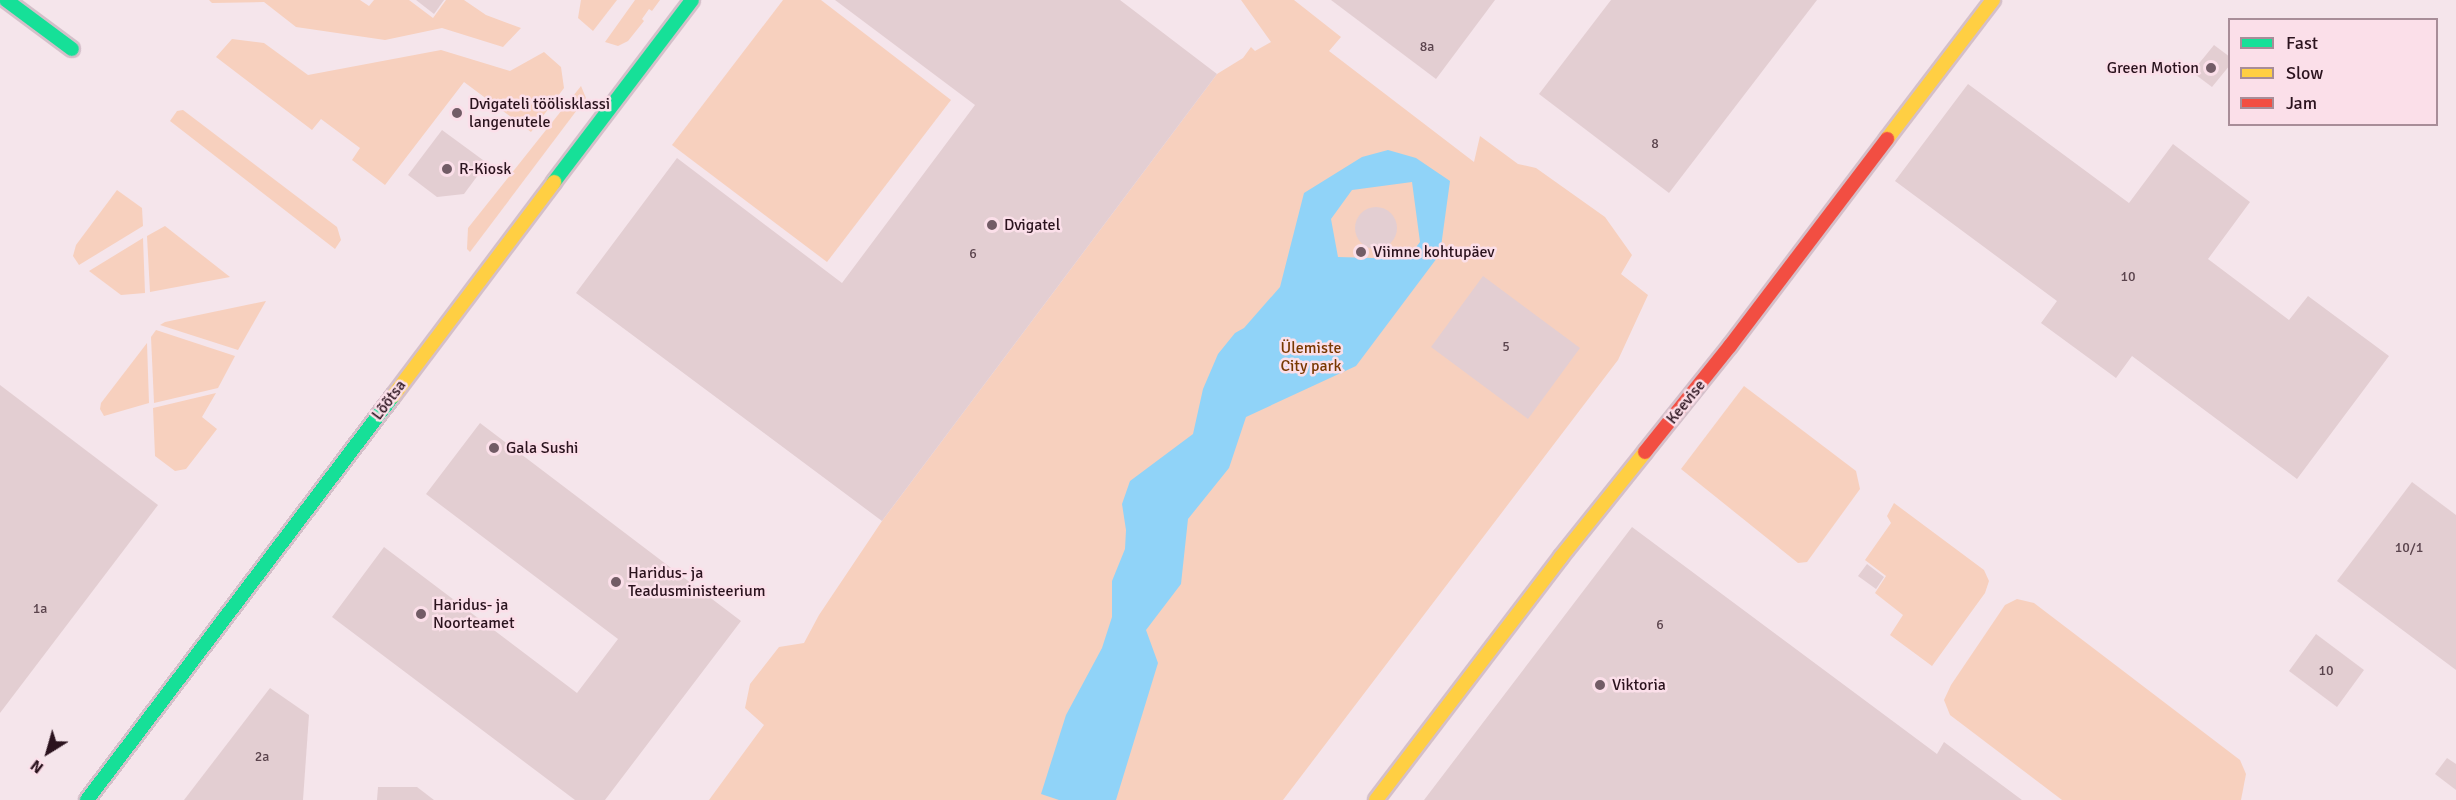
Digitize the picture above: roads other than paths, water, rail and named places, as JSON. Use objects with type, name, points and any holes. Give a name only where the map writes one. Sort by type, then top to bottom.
[{"type":"street","points":[[6,0],[72,49]]},
{"type":"street","name":"Lõõtsa","points":[[87,800],[692,0]]},
{"type":"street","name":"Keevise","points":[[1376,800],[1561,556],[1730,346],[1993,0]]},
{"type":"water","points":[[1388,150],[1416,158],[1450,181],[1440,254],[1356,366],[1246,417],[1229,468],[1188,519],[1181,584],[1146,630],[1158,663],[1116,800],[1059,800],[1041,794],[1066,715],[1102,648],[1112,617],[1112,581],[1125,549],[1126,530],[1122,504],[1130,481],[1193,434],[1203,389],[1218,354],[1280,287],[1304,193],[1362,157]],"holes":[[[1412,182],[1420,242],[1407,259],[1338,257],[1331,219],[1352,190]]]},
{"type":"place","name":"Green Motion","points":[[2211,68]]},
{"type":"place","name":"Dvigateli töölisklassi langenutele","points":[[457,113]]},
{"type":"place","name":"R-Kiosk","points":[[447,169]]},
{"type":"place","name":"Dvigatel","points":[[992,225]]},
{"type":"place","name":"Viimne kohtupäev","points":[[1361,252]]},
{"type":"place","name":"Gala Sushi","points":[[494,448]]},
{"type":"place","name":"Haridus- ja Teadusministeerium","points":[[616,582]]},
{"type":"place","name":"Haridus- ja Noorteamet","points":[[421,614]]},
{"type":"place","name":"Viktoria","points":[[1600,685]]},
{"type":"park label","name":"Ülemiste City park","points":[[1311,357]]}]
